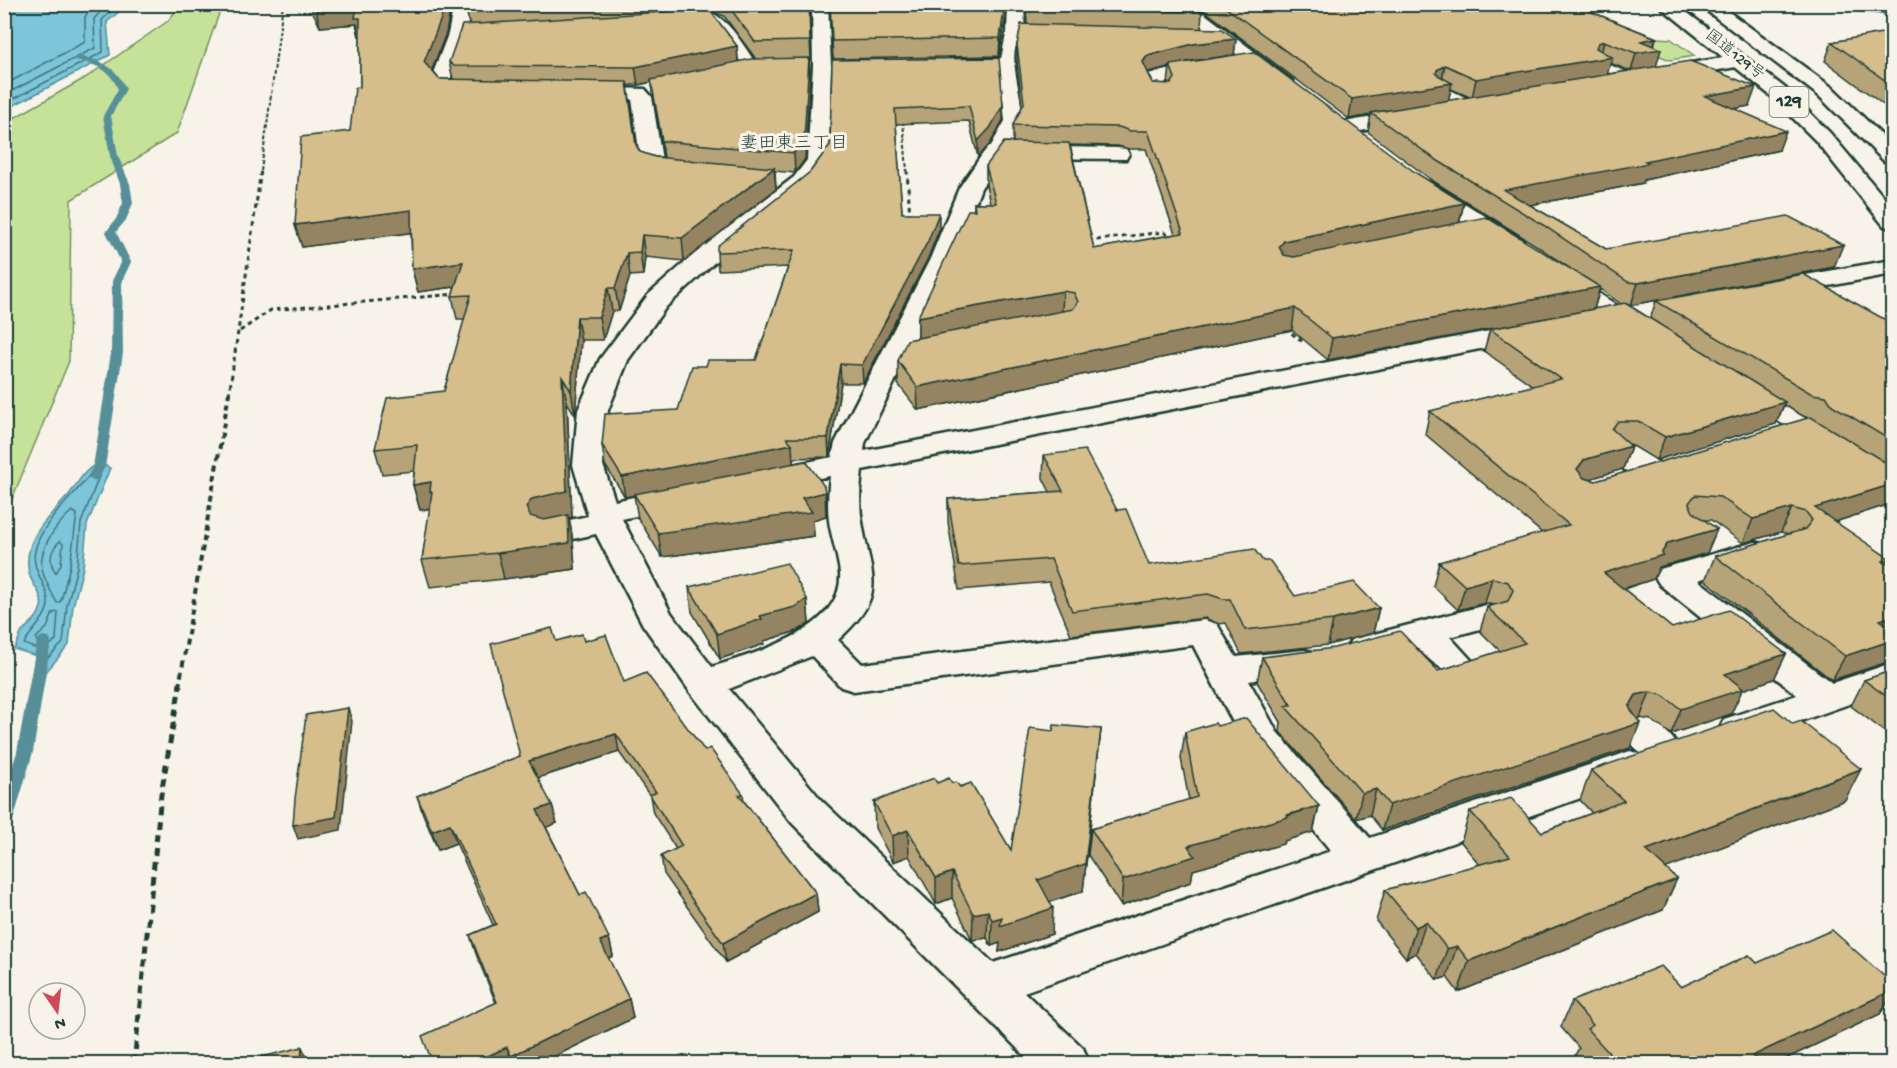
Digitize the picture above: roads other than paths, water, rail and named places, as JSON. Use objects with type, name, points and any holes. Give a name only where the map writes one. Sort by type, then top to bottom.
[{"type":"main road","points":[[820,4],[818,160],[802,182],[680,279],[657,301],[614,359],[593,410],[588,465],[605,517],[656,616],[704,684],[807,812],[1066,1064]]},
{"type":"main road","points":[[1016,4],[1016,33],[1080,35]]},
{"type":"main road","points":[[1181,4],[1300,95]]},
{"type":"main road","name":"国道129号","points":[[1665,4],[1778,92],[1823,137],[1893,221]]},
{"type":"main road","name":"国道129号","points":[[1706,4],[1826,92],[1893,156]]},
{"type":"main road","points":[[458,8],[457,34],[440,81],[452,92],[499,92]]},
{"type":"main road","points":[[671,13],[714,18]]},
{"type":"main road","points":[[457,34],[480,32]]},
{"type":"main road","points":[[1192,37],[1226,38]]},
{"type":"main road","points":[[1598,85],[1741,61]]},
{"type":"main road","points":[[1137,88],[1160,92],[1154,78],[1192,69],[1257,62]]},
{"type":"main road","points":[[935,64],[1007,64]]},
{"type":"main road","points":[[729,73],[752,68],[775,68]]},
{"type":"main road","points":[[569,93],[638,93],[661,88]]},
{"type":"main road","points":[[638,93],[642,97],[652,165],[658,168],[702,172]]},
{"type":"main road","points":[[1344,128],[1495,103]]},
{"type":"main road","points":[[1327,115],[1364,143]]},
{"type":"main road","points":[[704,684],[817,640],[852,607],[857,578],[845,520],[850,443],[909,351],[970,188],[996,151],[1119,154]]},
{"type":"main road","points":[[769,179],[802,182]]},
{"type":"main road","points":[[1411,179],[1530,256]]},
{"type":"main road","points":[[1454,235],[1486,227]]},
{"type":"main road","points":[[742,484],[1619,314],[1631,315],[1893,267]]},
{"type":"main road","points":[[1772,437],[1805,427]]},
{"type":"main road","points":[[1620,483],[1663,470],[1622,452]]},
{"type":"main road","points":[[550,534],[605,517],[707,491]]},
{"type":"main road","points":[[1706,534],[1738,557]]},
{"type":"main road","points":[[1782,544],[1672,576],[1826,698]]},
{"type":"main road","points":[[1226,671],[1328,659],[1486,616]]},
{"type":"main road","points":[[817,640],[854,678],[1204,632],[1262,741],[1362,858]]},
{"type":"main road","points":[[1423,633],[1454,662]]},
{"type":"main road","points":[[984,986],[1362,858],[1677,742],[1893,676]]},
{"type":"lane","points":[[714,18],[720,22],[752,68]]},
{"type":"lane","points":[[996,151],[1013,121],[1007,64],[1013,34],[1016,33]]},
{"type":"lane","points":[[1600,65],[1632,79]]},
{"type":"lane","points":[[1442,91],[1472,106]]},
{"type":"lane","points":[[1552,271],[1658,338]]},
{"type":"lane","points":[[1737,386],[1844,452]]},
{"type":"water","points":[[5,4],[127,5],[107,22],[110,55],[5,110]]},
{"type":"water","points":[[100,463],[110,468],[87,525],[83,568],[73,606],[69,645],[46,672],[40,657],[14,649],[22,632],[36,618],[41,607],[41,598],[29,573],[29,551],[37,531],[85,473]]},
{"type":"waterway","points":[[1783,4],[1892,14]]},
{"type":"waterway","points":[[78,58],[99,63],[111,71],[122,89],[107,116],[114,156],[125,184],[128,203],[121,220],[111,232],[126,262],[117,281],[117,353],[99,467],[93,477]]},
{"type":"waterway","points":[[4,821],[25,752],[44,641]]},
{"type":"district","name":"妻田東三丁目","points":[[794,144]]}]
